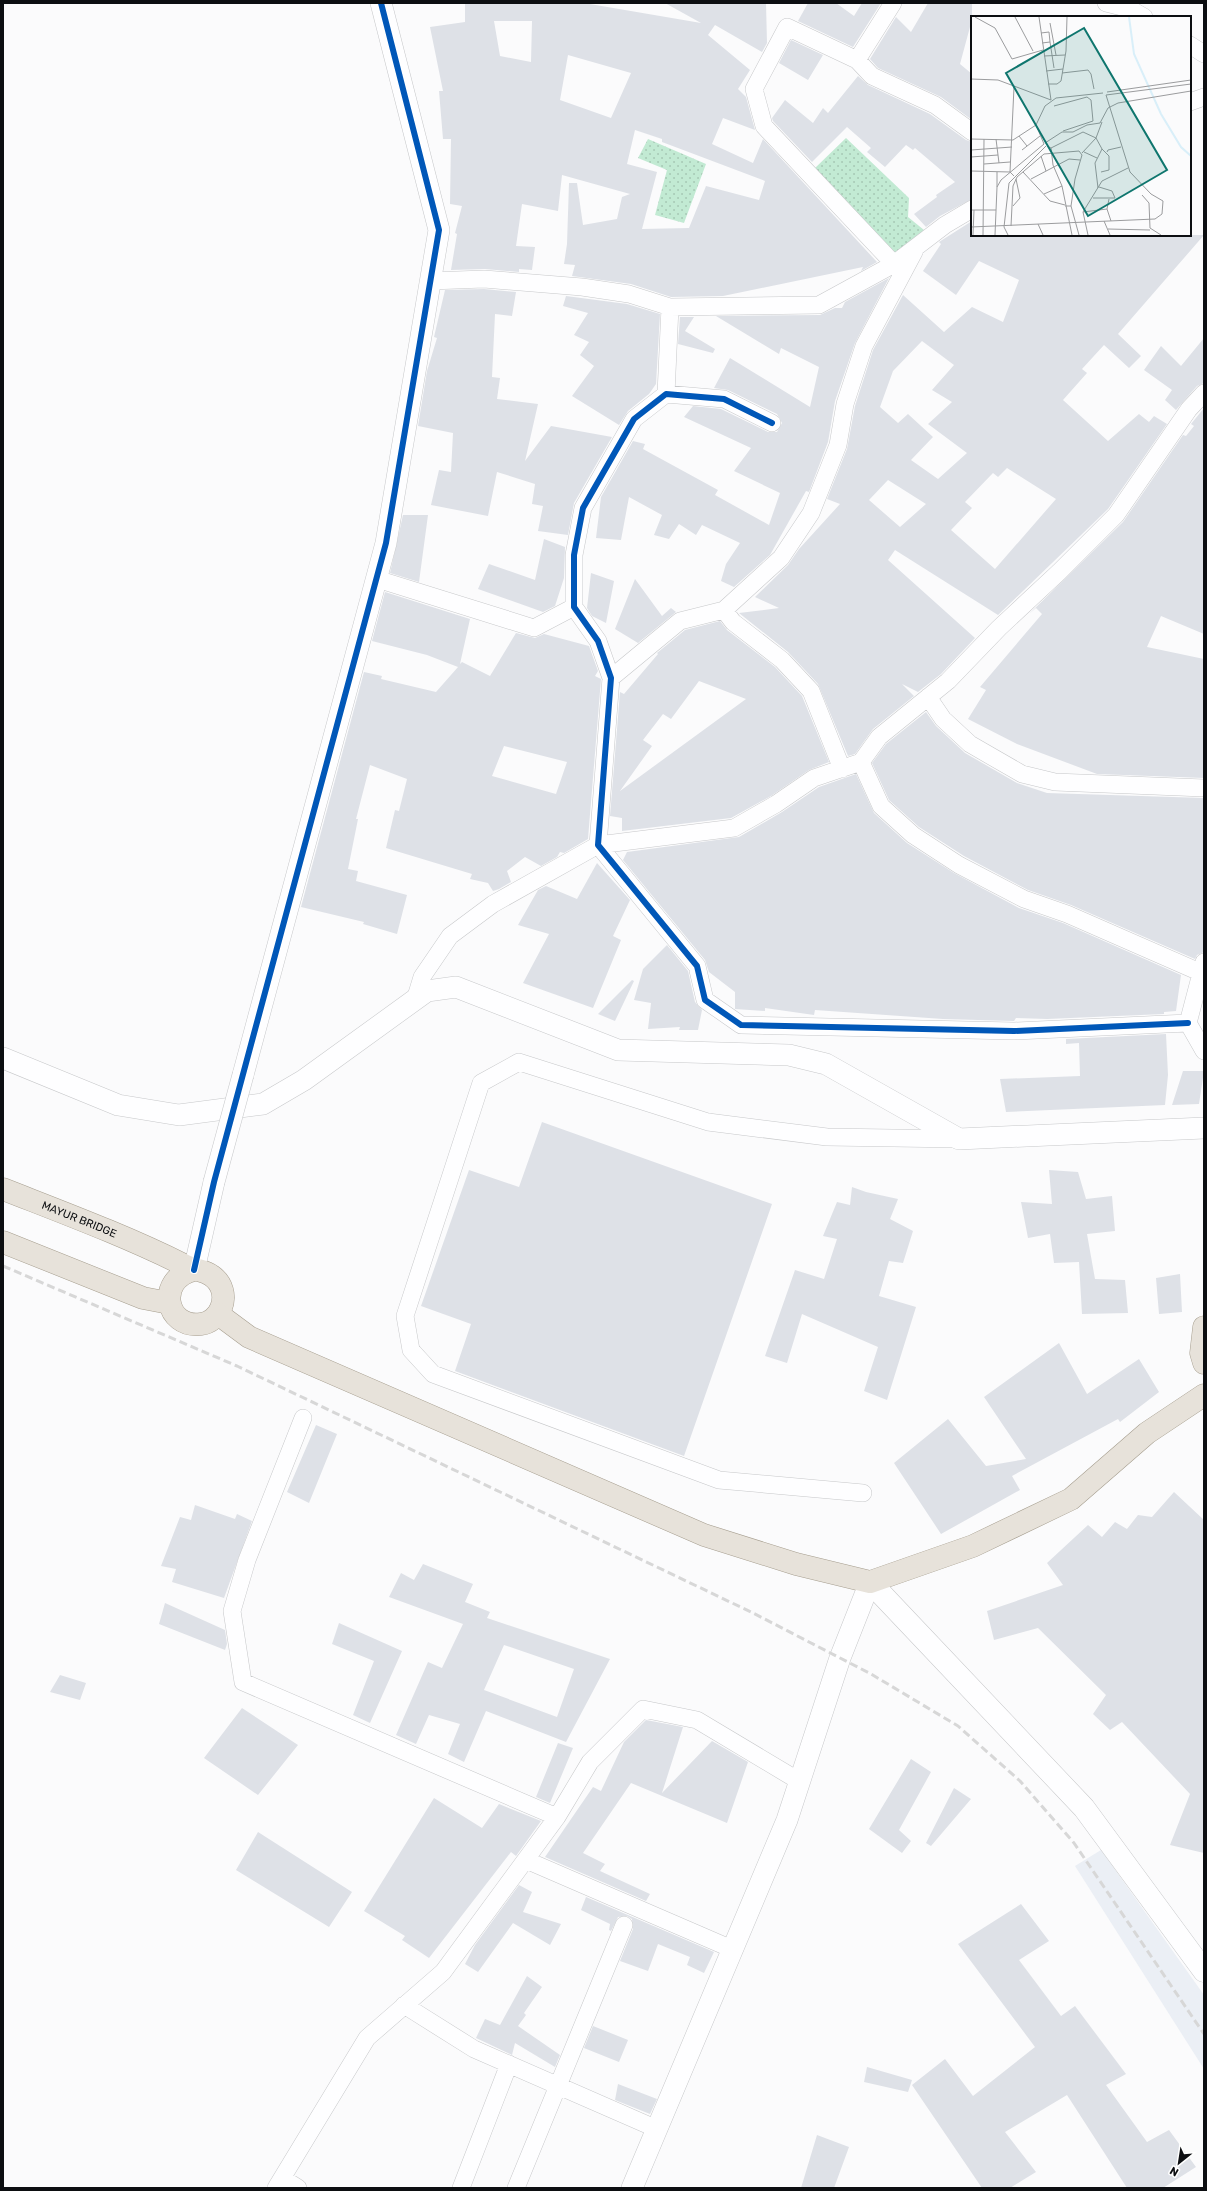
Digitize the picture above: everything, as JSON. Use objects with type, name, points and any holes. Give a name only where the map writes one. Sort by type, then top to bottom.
[{"type":"main road","name":"MAYUR BRIDGE","points":[[3,1189],[154,1250],[194,1270]]},
{"type":"main road","points":[[3,1242],[143,1298],[169,1303]]},
{"type":"main road","points":[[194,1270],[203,1271],[218,1281],[224,1298],[218,1314],[203,1324],[186,1323],[178,1318],[169,1303],[169,1294],[172,1285],[185,1272],[194,1270]]},
{"type":"main road","points":[[218,1314],[249,1337],[704,1534],[796,1564],[870,1582],[1084,1808],[1204,1972]]},
{"type":"main road","points":[[1204,1327],[1201,1353],[1204,1363]]},
{"type":"main road","points":[[870,1582],[973,1546],[1071,1499],[1148,1433],[1204,1395]]},
{"type":"street","points":[[194,1270],[214,1182],[386,543],[439,230],[381,3]]},
{"type":"street","points":[[857,60],[893,3]]},
{"type":"street","points":[[1106,3],[1130,9],[1142,16]]},
{"type":"street","points":[[894,264],[764,126],[754,89],[787,27],[857,60],[872,76],[935,105],[971,131]]},
{"type":"street","points":[[1191,46],[1204,54]]},
{"type":"street","points":[[1191,102],[1204,97]]},
{"type":"street","points":[[430,281],[484,279],[582,287],[629,294],[670,307],[819,305],[894,264],[945,225],[971,210]]},
{"type":"street","points":[[611,678],[680,621],[724,610],[781,558],[812,512],[838,445],[844,404],[862,352],[917,246]]},
{"type":"street","points":[[666,394],[670,307]]},
{"type":"street","points":[[415,1000],[422,976],[450,936],[493,904],[598,845],[734,828],[776,804],[814,778],[861,762],[879,737],[948,681],[999,628],[1059,572],[1116,515],[1189,409],[1204,393]]},
{"type":"street","points":[[772,423],[724,399],[666,394],[634,419],[583,508],[574,555],[574,607],[598,641],[611,678],[598,845],[697,966],[705,1000],[741,1025],[1014,1031],[1188,1023]]},
{"type":"street","points":[[376,579],[534,628],[574,607]]},
{"type":"street","points":[[724,610],[733,622],[782,660],[811,691],[842,769]]},
{"type":"street","points":[[928,697],[943,719],[970,744],[1022,774],[1055,782],[1204,788]]},
{"type":"street","points":[[861,762],[881,806],[913,835],[958,865],[1024,899],[1067,914],[1202,970],[1188,1023],[1204,1051]]},
{"type":"street","points":[[3,1058],[118,1105],[179,1115],[264,1104],[304,1080],[427,991],[456,987],[618,1050],[789,1055],[826,1064],[959,1139]]},
{"type":"street","points":[[863,1493],[719,1480],[433,1374],[411,1350],[405,1316],[481,1083],[519,1062],[708,1122],[827,1137],[959,1139],[1204,1128]]},
{"type":"street","points":[[303,1418],[247,1560],[232,1611],[243,1682],[557,1817]]},
{"type":"street","points":[[632,2188],[787,1820],[840,1658],[870,1582]]},
{"type":"street","points":[[298,2188],[279,2183],[367,2038],[443,1972],[557,1817],[590,1762],[643,1709],[697,1720],[799,1781]]},
{"type":"street","points":[[526,1860],[732,1949]]},
{"type":"street","points":[[516,2188],[624,1925]]},
{"type":"street","points":[[404,2005],[474,2049],[657,2129]]},
{"type":"street","points":[[461,2188],[509,2064]]},
{"type":"shaded area","points":[[1101,1850],[1204,1995],[1204,2069],[1075,1866]]},
{"type":"green space","points":[[846,138],[909,198],[908,217],[924,230],[896,256],[814,169]]},
{"type":"green space","points":[[648,139],[706,164],[684,223],[655,215],[667,170],[638,158]]},
{"type":"building","points":[[465,3],[584,3],[701,23],[665,3],[766,3],[767,43],[762,52],[715,25],[708,35],[750,70],[738,89],[746,97],[755,130],[723,118],[712,144],[753,163],[763,139],[877,262],[861,271],[863,267],[723,296],[671,297],[631,284],[572,276],[575,265],[564,264],[567,244],[569,183],[577,183],[583,225],[617,219],[622,197],[630,194],[562,175],[558,211],[522,204],[516,246],[535,247],[532,270],[519,269],[519,272],[485,269],[451,270],[457,234],[455,233],[462,206],[450,204],[451,139],[443,139],[439,91],[443,91],[430,27],[465,22]],"holes":[[[494,21],[532,21],[531,62],[500,56]],[[568,55],[631,73],[611,118],[560,100]],[[635,130],[662,139],[662,142],[765,181],[759,200],[706,186],[689,228],[642,229],[657,172],[627,164]]]},
{"type":"building","points":[[808,3],[836,3],[854,16],[862,3],[881,3],[853,47],[798,21]]},
{"type":"building","points":[[928,3],[972,3],[971,28],[960,64],[971,73],[971,119],[941,97],[878,68],[870,59],[896,17],[911,32]]},
{"type":"building","points":[[791,40],[823,55],[808,80],[779,63]]},
{"type":"building","points":[[858,76],[868,85],[930,114],[966,140],[971,142],[971,200],[940,216],[926,227],[914,214],[937,197],[936,195],[955,182],[915,148],[913,150],[906,145],[885,167],[867,152],[871,148],[847,127],[812,162],[773,121],[772,118],[785,100],[813,123],[823,108],[828,113]]},
{"type":"building","points":[[971,222],[971,236],[1204,235],[1118,334],[1141,356],[1129,368],[1104,345],[1082,369],[1087,373],[1063,400],[1108,441],[1139,414],[1149,422],[1154,416],[1167,424],[1108,509],[998,615],[895,550],[888,560],[975,638],[941,674],[918,692],[902,684],[914,696],[873,729],[855,754],[848,756],[818,684],[788,652],[739,613],[779,608],[755,597],[788,565],[799,549],[840,504],[827,499],[847,449],[855,406],[873,350],[903,295],[944,332],[972,307],[1003,322],[1019,280],[979,261],[956,295],[923,271],[941,244],[939,242]],"holes":[[[922,341],[954,365],[932,390],[952,402],[928,424],[967,453],[938,479],[911,460],[933,437],[908,414],[898,423],[880,407],[893,371]],[[1007,468],[1056,499],[995,569],[951,530],[972,508],[965,502],[993,473],[998,477]],[[888,480],[926,504],[900,527],[869,500]]]},
{"type":"building","points":[[889,278],[855,343],[835,401],[828,442],[809,492],[806,491],[770,555],[734,587],[721,581],[726,564],[740,543],[702,525],[696,535],[679,524],[669,539],[654,535],[662,515],[629,497],[621,540],[596,538],[601,497],[633,441],[645,444],[643,449],[718,490],[715,495],[769,525],[780,493],[734,471],[751,448],[684,417],[693,406],[721,409],[768,432],[777,432],[782,423],[777,414],[728,390],[714,388],[730,358],[810,407],[819,367],[781,348],[779,354],[716,316],[820,315],[835,308],[842,308],[845,302]]},
{"type":"building","points":[[484,289],[516,292],[512,316],[495,314],[492,377],[500,378],[497,399],[538,404],[525,461],[551,426],[612,437],[574,503],[568,535],[538,531],[543,506],[532,504],[535,484],[497,472],[488,516],[431,505],[439,470],[451,472],[453,433],[418,426],[427,371],[437,338],[434,337],[445,290]]},
{"type":"building","points":[[566,296],[627,304],[660,314],[656,384],[649,394],[628,411],[619,425],[572,396],[594,366],[580,355],[589,342],[574,335],[588,313],[563,306]]},
{"type":"building","points":[[680,317],[694,317],[685,331],[715,349],[713,353],[678,344]]},
{"type":"building","points":[[1204,338],[1204,383],[1197,386],[1176,410],[1165,400],[1172,390],[1144,370],[1161,346],[1181,366]]},
{"type":"building","points":[[1204,408],[1204,634],[1161,616],[1147,647],[1204,659],[1204,778],[1097,774],[1017,744],[968,719],[986,690],[980,687],[1042,614],[1036,608],[1029,614],[1123,522],[1183,435],[1186,436],[1194,426],[1191,424]]},
{"type":"building","points":[[403,515],[428,515],[419,582],[390,573]]},
{"type":"building","points":[[544,539],[565,547],[564,578],[555,606],[543,612],[478,589],[489,564],[535,580]]},
{"type":"building","points":[[591,573],[614,581],[606,623],[592,616],[587,608]]},
{"type":"building","points":[[635,579],[662,616],[671,608],[676,612],[638,643],[615,629]]},
{"type":"building","points":[[385,592],[470,619],[460,664],[462,662],[490,676],[516,633],[535,638],[544,634],[589,646],[598,671],[595,676],[601,679],[588,839],[564,853],[560,852],[557,857],[541,866],[525,857],[507,871],[511,882],[499,889],[493,891],[488,883],[470,879],[472,874],[386,848],[395,810],[399,811],[407,779],[370,765],[356,819],[358,819],[348,869],[358,871],[356,881],[407,895],[397,934],[363,924],[364,922],[301,907],[364,672],[382,676],[381,679],[436,692],[458,667],[427,655],[372,641]],"holes":[[[504,746],[567,762],[556,794],[492,776]]]},
{"type":"building","points":[[720,621],[727,630],[775,667],[802,696],[829,762],[809,770],[771,796],[731,818],[622,831],[622,818],[610,816],[620,692],[624,694],[658,654],[657,653],[685,630]],"holes":[[[699,681],[746,699],[620,791],[652,746],[643,740],[663,714],[671,719]]]},
{"type":"building","points":[[926,712],[936,726],[965,753],[1017,783],[1047,793],[1204,798],[1204,952],[1197,955],[1195,959],[1071,905],[1028,890],[964,856],[919,827],[889,800],[872,763],[886,744]]},
{"type":"building","points":[[856,774],[874,813],[907,843],[954,873],[1019,908],[1063,923],[1181,975],[1176,1011],[1164,1012],[1164,1014],[1047,1019],[1016,1018],[1014,1021],[943,1019],[815,1010],[814,1015],[765,1008],[765,1011],[735,1009],[735,992],[709,972],[705,960],[623,860],[627,852],[739,837],[782,812],[819,787]]},
{"type":"building","points":[[597,863],[630,900],[613,936],[621,940],[593,1008],[523,983],[549,934],[518,925],[538,890],[546,886],[577,899]]},
{"type":"building","points":[[667,945],[688,971],[695,1002],[702,1010],[698,1030],[679,1030],[680,1027],[648,1029],[651,1003],[634,1000],[643,969]]},
{"type":"building","points":[[632,980],[634,981],[615,1021],[598,1014]]},
{"type":"building","points":[[1166,1034],[1168,1075],[1165,1105],[1006,1112],[1000,1079],[1080,1076],[1079,1043],[1066,1044],[1066,1039]]},
{"type":"building","points":[[1183,1071],[1204,1071],[1199,1104],[1172,1105]]},
{"type":"building","points":[[542,1122],[772,1204],[684,1456],[455,1371],[471,1324],[421,1306],[469,1170],[519,1187]]},
{"type":"building","points":[[1049,1170],[1078,1172],[1086,1199],[1112,1196],[1115,1231],[1087,1234],[1095,1279],[1125,1280],[1128,1313],[1082,1314],[1079,1262],[1054,1263],[1050,1234],[1028,1238],[1021,1202],[1052,1204]]},
{"type":"building","points":[[852,1187],[866,1192],[898,1199],[890,1219],[913,1231],[903,1263],[889,1261],[879,1296],[916,1307],[887,1400],[864,1391],[878,1347],[802,1314],[787,1363],[765,1356],[795,1270],[824,1279],[837,1239],[823,1236],[837,1202],[850,1205]]},
{"type":"building","points":[[1180,1274],[1182,1312],[1159,1314],[1156,1278]]},
{"type":"building","points":[[1059,1343],[1087,1394],[1139,1359],[1159,1392],[1120,1422],[1118,1419],[1012,1476],[1020,1490],[941,1534],[894,1463],[948,1419],[986,1466],[1026,1459],[984,1397]]},
{"type":"building","points":[[316,1425],[337,1434],[309,1503],[287,1492]]},
{"type":"building","points":[[1174,1492],[1204,1520],[1204,1853],[1170,1845],[1190,1794],[1122,1722],[1110,1730],[1093,1714],[1106,1695],[1038,1628],[994,1640],[987,1611],[1063,1585],[1047,1563],[1088,1525],[1102,1537],[1115,1522],[1127,1529],[1138,1515],[1152,1517]]},
{"type":"building","points":[[195,1505],[235,1519],[237,1514],[252,1521],[224,1598],[172,1582],[176,1569],[161,1566],[180,1517],[191,1520]]},
{"type":"building","points":[[423,1564],[473,1584],[465,1602],[490,1612],[487,1618],[610,1659],[566,1742],[486,1711],[464,1762],[448,1754],[460,1724],[429,1715],[416,1744],[396,1735],[428,1662],[442,1668],[463,1624],[389,1597],[401,1573],[414,1580]],"holes":[[[504,1645],[574,1669],[557,1717],[484,1690]]]},
{"type":"building","points":[[165,1603],[225,1630],[227,1644],[225,1650],[159,1624]]},
{"type":"building","points":[[339,1623],[402,1651],[370,1723],[353,1715],[374,1661],[332,1644]]},
{"type":"building","points":[[60,1675],[86,1683],[80,1700],[50,1692]]},
{"type":"building","points":[[242,1708],[298,1745],[258,1795],[204,1758]]},
{"type":"building","points":[[646,1720],[683,1727],[662,1793],[712,1741],[748,1762],[727,1823],[631,1783],[583,1853],[605,1864],[600,1871],[650,1894],[646,1901],[545,1857],[593,1787],[601,1791],[624,1742]]},
{"type":"building","points":[[558,1743],[573,1748],[550,1803],[536,1797]]},
{"type":"building","points":[[911,1759],[931,1772],[899,1830],[911,1841],[902,1853],[869,1829]]},
{"type":"building","points":[[954,1788],[971,1799],[931,1846],[926,1843]]},
{"type":"building","points":[[434,1798],[482,1828],[499,1804],[541,1821],[516,1856],[511,1852],[429,1958],[402,1940],[405,1936],[364,1911]]},
{"type":"building","points":[[258,1832],[352,1892],[329,1927],[236,1870]]},
{"type":"building","points":[[519,1885],[532,1892],[523,1912],[561,1924],[550,1945],[513,1923],[478,1972],[465,1964],[475,1945]]},
{"type":"building","points":[[586,1897],[714,1952],[704,1973],[687,1965],[690,1957],[658,1944],[648,1971],[620,1961],[633,1929],[632,1919],[627,1916],[618,1917],[611,1931],[609,1930],[610,1924],[581,1910]]},
{"type":"building","points":[[1021,1904],[1049,1941],[1019,1960],[1061,2016],[1075,2006],[1126,2074],[1106,2085],[1147,2142],[1169,2130],[1196,2167],[1163,2188],[1127,2188],[1067,2095],[1005,2132],[1036,2172],[1010,2188],[982,2188],[912,2085],[945,2059],[973,2096],[1035,2047],[958,1944]]},
{"type":"building","points":[[527,1976],[542,1987],[524,2013],[526,2015],[518,2026],[560,2055],[555,2067],[515,2043],[512,2055],[476,2038],[485,2019],[500,2025]]},
{"type":"building","points":[[593,2026],[628,2040],[619,2062],[584,2048]]},
{"type":"building","points":[[867,2067],[912,2080],[908,2092],[864,2082]]},
{"type":"building","points":[[618,2084],[657,2099],[650,2114],[615,2100]]},
{"type":"building","points":[[817,2135],[849,2147],[834,2188],[801,2188]]},
{"type":"railway","points":[[3,1266],[237,1366],[753,1613],[871,1674],[958,1726],[1020,1781],[1074,1843],[1204,2034]]},
{"type":"cycle path","points":[[194,1270],[214,1182],[386,543],[439,230],[381,3]]},
{"type":"cycle path","points":[[772,423],[724,399],[666,394],[634,419],[583,508],[574,555],[574,607],[598,641],[611,678],[598,845],[697,966],[705,1000],[741,1025],[1014,1031],[1188,1023]]}]
